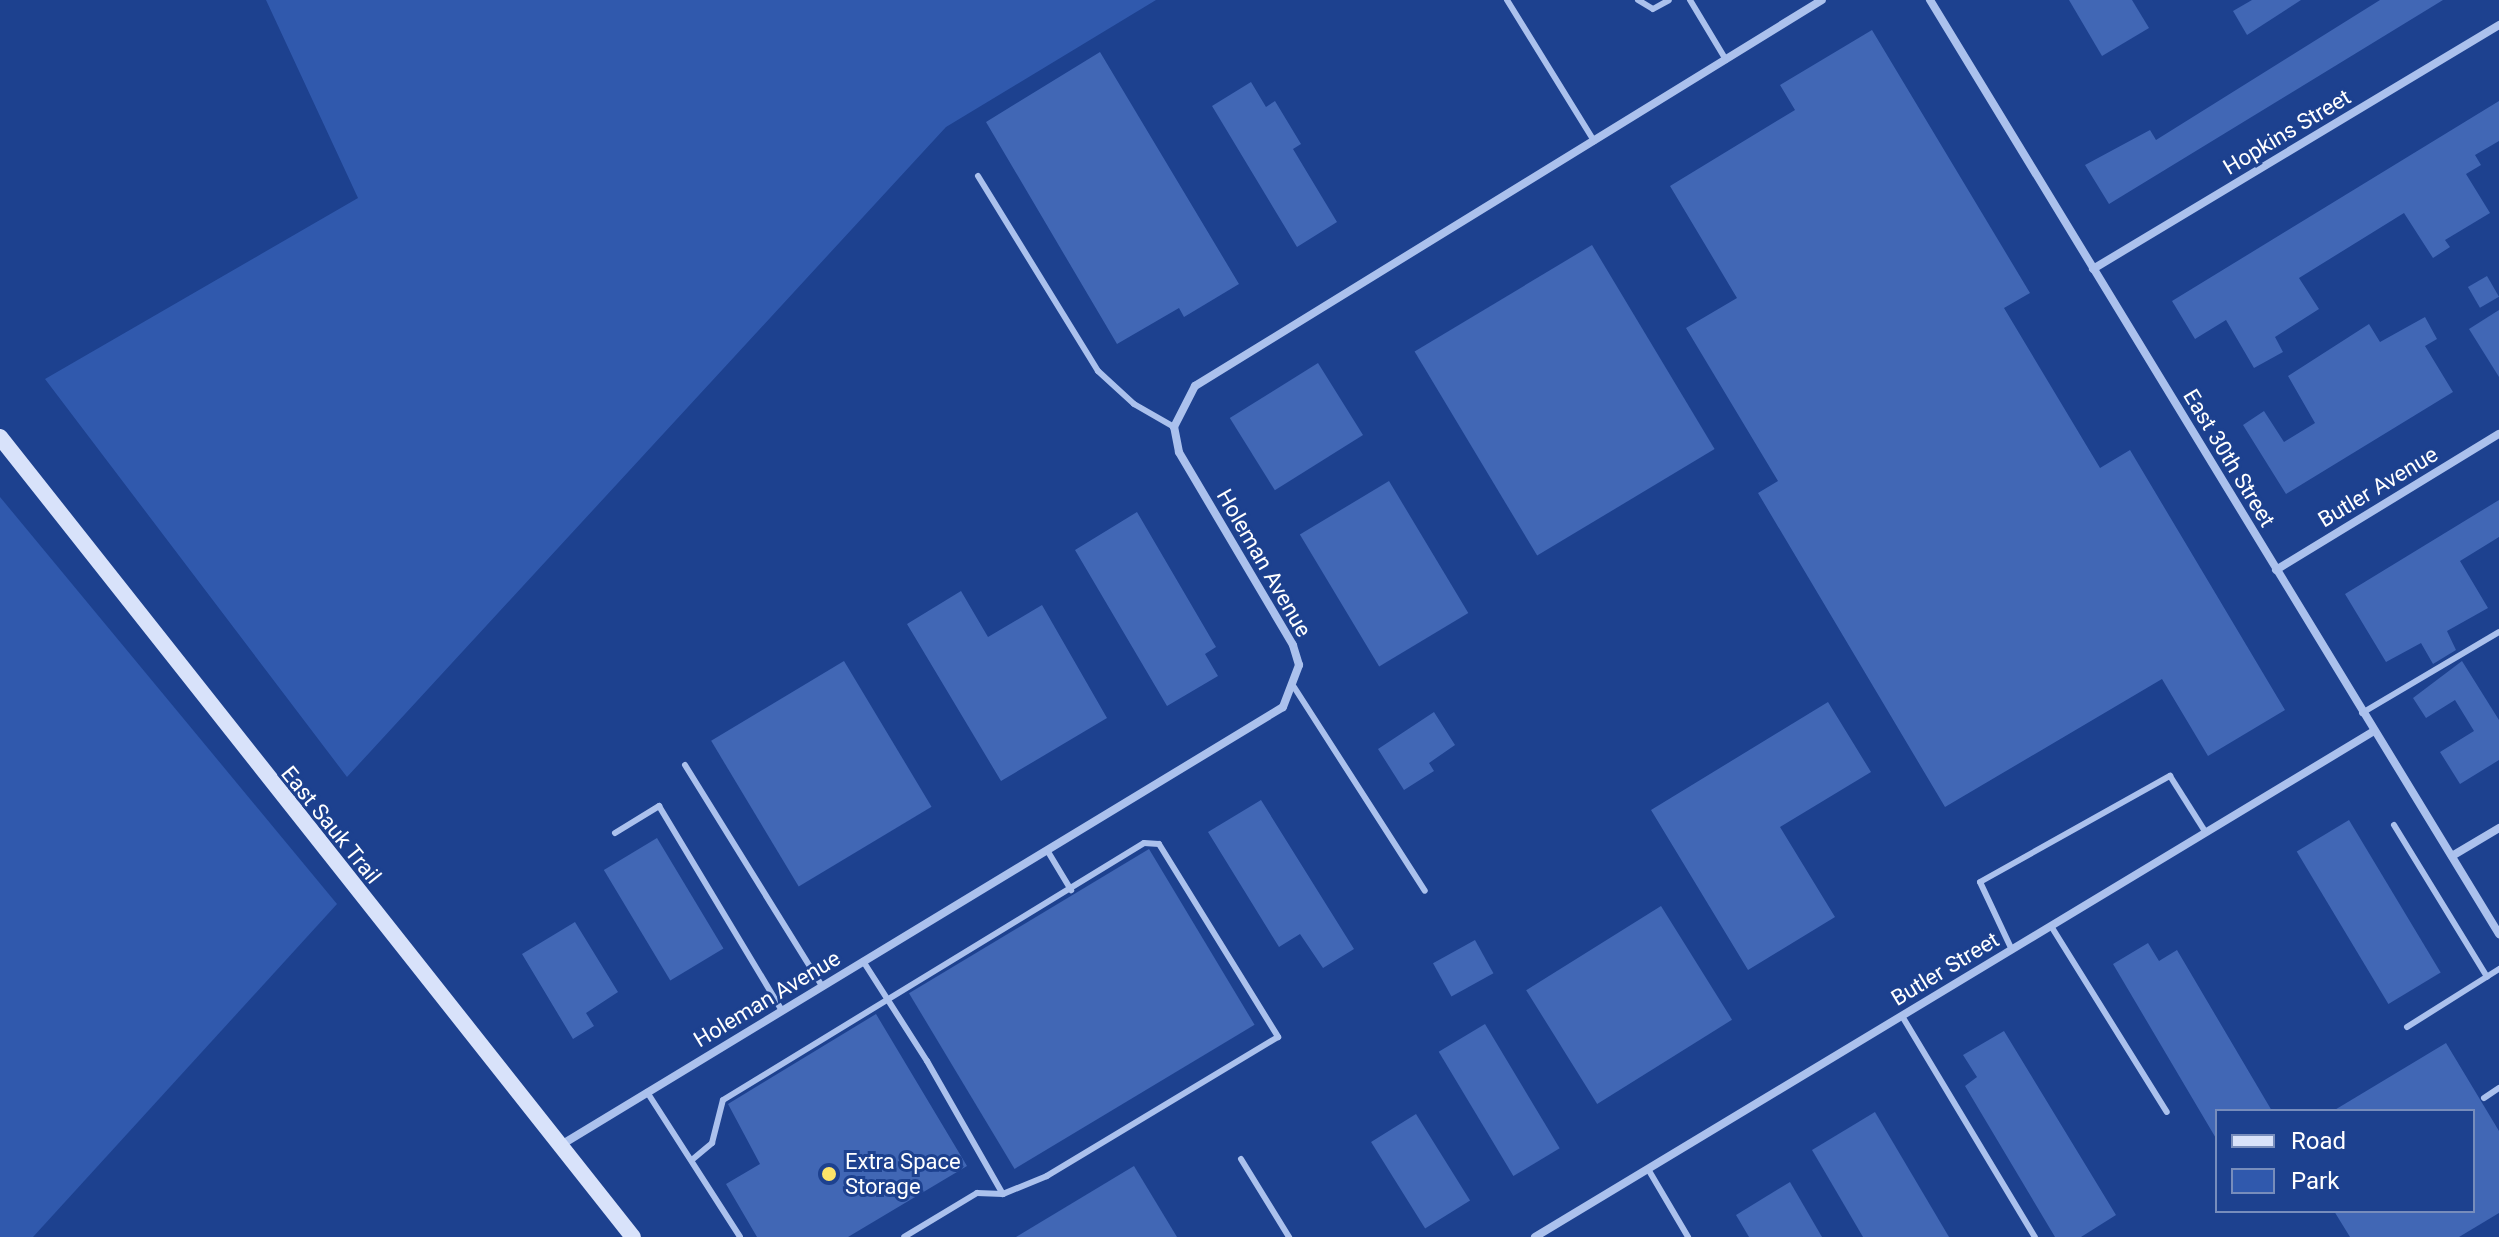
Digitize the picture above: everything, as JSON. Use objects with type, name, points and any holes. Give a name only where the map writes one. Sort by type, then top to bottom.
[{"type":"main road","name":"East Sauk Trail","points":[[0,437],[633,1237]]},
{"type":"street","points":[[1174,427],[1195,386],[1822,0]]},
{"type":"street","name":"East 30th Street","points":[[1930,0],[2499,934]]},
{"type":"street","name":"Hopkins Street","points":[[2093,269],[2499,25]]},
{"type":"street","name":"Holeman Avenue","points":[[561,1145],[1283,707],[1294,687],[1299,665],[1293,645],[1179,452],[1174,427]]},
{"type":"street","name":"Butler Avenue","points":[[2276,570],[2499,434]]},
{"type":"street","name":"Butler Street","points":[[1535,1237],[2374,731]]},
{"type":"street","points":[[2452,856],[2499,828]]},
{"type":"lane","points":[[1507,0],[1594,141]]},
{"type":"lane","points":[[1638,0],[1653,9],[1669,0]]},
{"type":"lane","points":[[1690,0],[1726,60]]},
{"type":"lane","points":[[978,176],[1098,371],[1134,404],[1174,427]]},
{"type":"lane","points":[[2362,713],[2499,632]]},
{"type":"lane","points":[[1294,687],[1425,891]]},
{"type":"lane","points":[[685,765],[822,986]]},
{"type":"lane","points":[[2012,950],[1980,882],[2170,776],[2206,833]]},
{"type":"lane","points":[[615,833],[659,806],[782,1011]]},
{"type":"lane","points":[[2394,825],[2487,977]]},
{"type":"lane","points":[[693,1159],[712,1143],[723,1100],[1144,843],[1159,844],[1278,1037],[1047,1176],[1003,1194],[977,1193],[904,1237]]},
{"type":"lane","points":[[1047,850],[1071,890]]},
{"type":"lane","points":[[2051,926],[2167,1112]]},
{"type":"lane","points":[[863,961],[890,1000],[1003,1194]]},
{"type":"lane","points":[[2407,1027],[2499,969]]},
{"type":"lane","points":[[1902,1016],[2035,1237]]},
{"type":"lane","points":[[2484,1098],[2499,1088]]},
{"type":"lane","points":[[647,1092],[693,1159],[740,1237]]},
{"type":"lane","points":[[1241,1159],[1289,1237]]},
{"type":"lane","points":[[1648,1169],[1688,1237]]},
{"type":"green space","points":[[266,0],[1156,0],[946,127],[347,777],[45,379],[358,198]]},
{"type":"green space","points":[[0,497],[337,904],[33,1237],[0,1237]]},
{"type":"building","points":[[2069,0],[2132,0],[2149,28],[2102,56]]},
{"type":"building","points":[[2252,0],[2301,0],[2247,35],[2233,11]]},
{"type":"building","points":[[2380,0],[2443,0],[2109,204],[2085,165],[2150,130],[2156,140]]},
{"type":"building","points":[[1872,30],[2030,293],[2004,308],[2100,468],[2130,450],[2285,710],[2208,756],[2162,679],[1945,807],[1758,493],[1778,481],[1686,328],[1737,298],[1670,186],[1795,110],[1780,85]]},
{"type":"building","points":[[1100,52],[1239,284],[1184,317],[1179,308],[1117,344],[986,122]]},
{"type":"building","points":[[1251,82],[1266,107],[1275,101],[1301,144],[1293,149],[1337,222],[1297,247],[1212,106]]},
{"type":"building","points":[[2499,101],[2499,141],[2475,155],[2481,165],[2466,174],[2490,213],[2445,240],[2450,247],[2433,258],[2404,213],[2299,278],[2319,309],[2275,337],[2283,352],[2254,368],[2226,320],[2195,339],[2172,301]]},
{"type":"building","points":[[1592,245],[1715,449],[1537,556],[1415,352]]},
{"type":"building","points":[[2487,276],[2499,297],[2480,308],[2468,287]]},
{"type":"building","points":[[2499,310],[2499,377],[2469,329]]},
{"type":"building","points":[[2425,317],[2437,339],[2425,346],[2453,392],[2286,494],[2243,425],[2264,411],[2284,442],[2315,423],[2288,376],[2369,324],[2380,342]]},
{"type":"building","points":[[1318,363],[1363,435],[1275,490],[1230,418]]},
{"type":"building","points":[[1389,481],[1468,613],[1379,667],[1300,535]]},
{"type":"building","points":[[2499,500],[2499,537],[2460,561],[2488,608],[2447,631],[2456,650],[2433,664],[2421,643],[2386,662],[2345,594]]},
{"type":"building","points":[[1137,512],[1216,647],[1205,654],[1218,676],[1167,706],[1075,550]]},
{"type":"building","points":[[961,591],[988,637],[1042,605],[1107,718],[1001,781],[907,624]]},
{"type":"building","points":[[844,661],[932,807],[799,887],[711,741]]},
{"type":"building","points":[[2462,661],[2499,720],[2499,760],[2460,784],[2440,752],[2474,731],[2455,700],[2426,718],[2413,698]]},
{"type":"building","points":[[1828,702],[1871,772],[1780,827],[1835,917],[1748,970],[1651,810]]},
{"type":"building","points":[[1434,712],[1455,745],[1429,763],[1434,771],[1404,790],[1378,749]]},
{"type":"building","points":[[1261,800],[1354,949],[1323,968],[1300,934],[1279,947],[1208,832]]},
{"type":"building","points":[[2349,820],[2441,973],[2388,1004],[2297,851]]},
{"type":"building","points":[[657,838],[723,949],[670,981],[604,870]]},
{"type":"building","points":[[1149,849],[1255,1025],[1015,1169],[909,993]]},
{"type":"building","points":[[1661,906],[1732,1020],[1597,1104],[1526,990]]},
{"type":"building","points":[[575,922],[618,992],[586,1013],[594,1026],[573,1039],[522,954]]},
{"type":"building","points":[[1475,940],[1493,973],[1451,997],[1433,963]]},
{"type":"building","points":[[2148,943],[2159,961],[2177,950],[2271,1109],[2215,1109],[2215,1137],[2113,964]]},
{"type":"building","points":[[876,1014],[967,1166],[848,1237],[757,1237],[726,1184],[760,1164],[728,1104]]},
{"type":"building","points":[[1485,1024],[1560,1148],[1513,1176],[1439,1052]]},
{"type":"building","points":[[2004,1031],[2116,1215],[2081,1237],[2055,1237],[1965,1086],[1977,1077],[1963,1055]]},
{"type":"building","points":[[2446,1043],[2499,1131],[2499,1213],[2459,1237],[2350,1237],[2335,1213],[2475,1213],[2475,1109],[2336,1109]]},
{"type":"building","points":[[1875,1112],[1949,1237],[1863,1237],[1812,1150]]},
{"type":"building","points":[[1416,1114],[1470,1201],[1425,1229],[1371,1142]]},
{"type":"building","points":[[1134,1166],[1177,1237],[1016,1237]]},
{"type":"building","points":[[1790,1182],[1822,1237],[1749,1237],[1736,1215]]},
{"type":"place","name":"Extra Space Storage","points":[[829,1174]]}]
